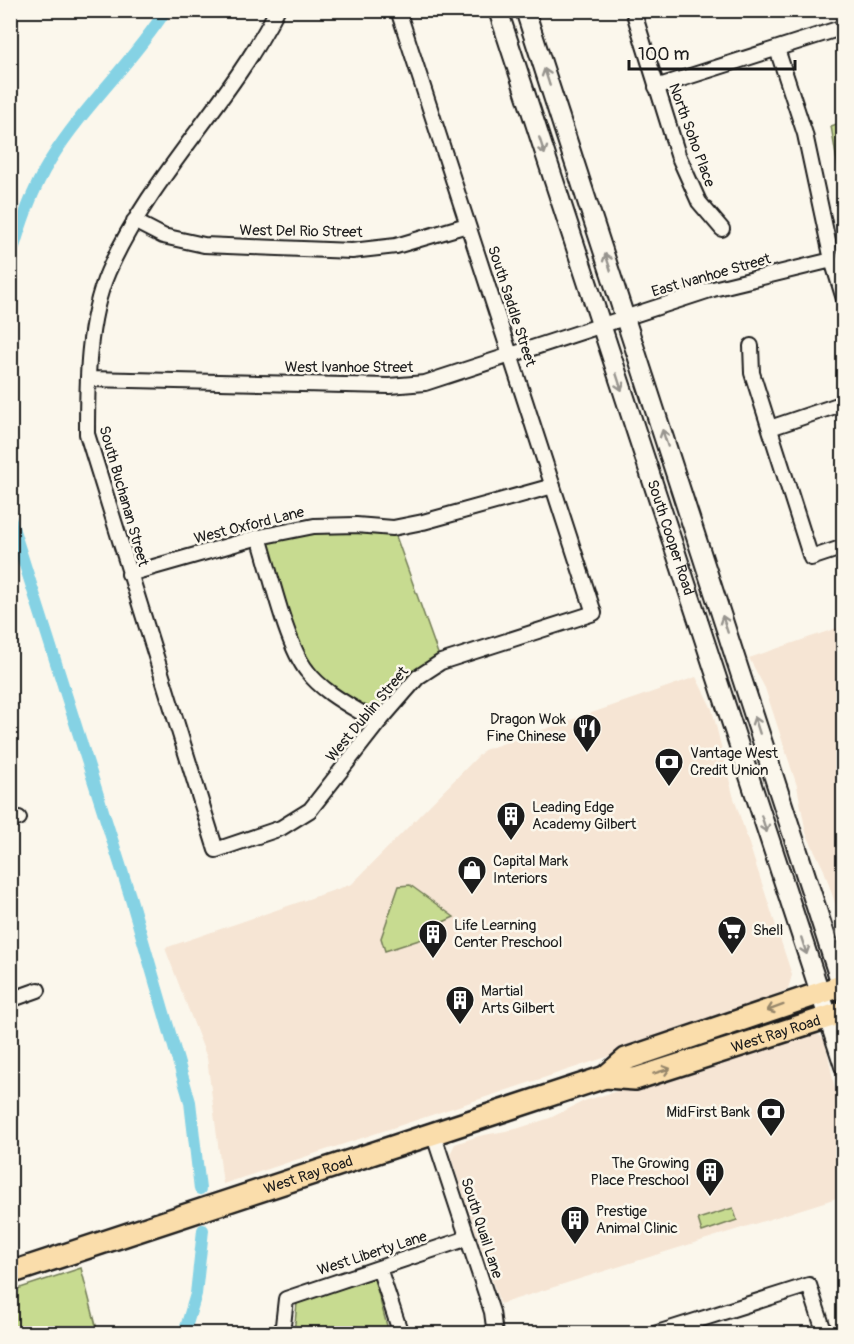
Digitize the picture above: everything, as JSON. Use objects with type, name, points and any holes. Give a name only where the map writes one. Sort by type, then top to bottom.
[{"type":"main road","name":"South Cooper Road","points":[[498,10],[819,993],[836,1015],[843,1066]]},
{"type":"main road","name":"South Cooper Road","points":[[525,10],[627,317],[843,988]]},
{"type":"main road","points":[[719,688],[742,680]]},
{"type":"main road","name":"West Ray Road","points":[[10,1273],[604,1077],[626,1059],[819,993],[843,988]]},
{"type":"main road","name":"West Ray Road","points":[[604,1077],[634,1079],[836,1015]]},
{"type":"street","name":"South Buchanan Street","points":[[216,850],[87,434],[88,379],[94,327],[107,273],[162,178],[240,72],[277,10]]},
{"type":"street","name":"South Saddle Street","points":[[398,10],[594,613]]},
{"type":"street","name":"North Soho Place","points":[[633,10],[678,154],[699,202],[722,229]]},
{"type":"street","points":[[656,87],[843,27]]},
{"type":"street","points":[[777,49],[805,134],[832,260],[843,299]]},
{"type":"street","name":"West Del Rio Street","points":[[135,222],[163,236],[204,245],[352,251],[396,246],[467,225]]},
{"type":"street","name":"East Ivanhoe Street","points":[[601,326],[713,289],[832,260]]},
{"type":"street","name":"West Ivanhoe Street","points":[[88,379],[389,386],[425,383],[601,326]]},
{"type":"street","points":[[751,346],[752,373],[811,558],[843,547]]},
{"type":"street","points":[[770,429],[843,403]]},
{"type":"street","name":"West Oxford Lane","points":[[129,574],[259,537],[314,526],[356,525],[393,528],[423,522],[553,486]]},
{"type":"street","points":[[259,537],[296,652],[307,672],[325,688],[378,723]]},
{"type":"street","name":"West Dublin Street","points":[[216,850],[281,828],[310,810],[378,723],[418,677],[441,662],[594,613]]},
{"type":"street","points":[[10,1000],[38,990]]},
{"type":"street","name":"South Quail Lane","points":[[433,1133],[492,1312],[495,1334]]},
{"type":"street","name":"West Liberty Lane","points":[[282,1334],[286,1299],[468,1238]]},
{"type":"street","points":[[379,1268],[401,1334]]},
{"type":"street","points":[[654,1334],[809,1285],[825,1334]]},
{"type":"shaded area","points":[[844,626],[843,951],[840,918],[824,870],[806,833],[797,786],[765,688],[749,658]]},
{"type":"shaded area","points":[[696,677],[712,709],[733,795],[792,975],[788,989],[753,1005],[679,1027],[646,1044],[223,1184],[207,1058],[165,948],[352,884],[484,750]]},
{"type":"shaded area","points":[[812,1032],[825,1040],[843,1116],[843,1196],[500,1304],[450,1154],[455,1144],[479,1136],[516,1129],[550,1118],[584,1101]]},
{"type":"green space","points":[[844,122],[843,197],[831,126]]},
{"type":"green space","points":[[314,526],[393,528],[441,662],[378,723],[307,672],[259,537]]},
{"type":"green space","points":[[410,885],[454,917],[441,923],[444,932],[385,951],[381,938],[399,886]]},
{"type":"green space","points":[[733,1208],[737,1220],[702,1232],[698,1219]]},
{"type":"green space","points":[[81,1268],[98,1333],[11,1333],[11,1291]]},
{"type":"green space","points":[[374,1278],[389,1333],[294,1333],[297,1303]]},
{"type":"waterway","points":[[10,260],[32,195],[51,159],[78,121],[166,10]]},
{"type":"waterway","points":[[10,518],[130,896],[190,1102],[200,1189]]},
{"type":"waterway","points":[[184,1334],[196,1294],[203,1230]]},
{"type":"place","name":"Dragon Wok Fine Chinese","points":[[587,754]]},
{"type":"place","name":"Vantage West Credit Union","points":[[669,788]]},
{"type":"place","name":"Leading Edge Academy Gilbert","points":[[511,842]]},
{"type":"place","name":"Capital Mark Interiors","points":[[472,896]]},
{"type":"place","name":"Shell","points":[[732,956]]},
{"type":"place","name":"Life Learning Center Preschool","points":[[433,960]]},
{"type":"place","name":"Martial Arts Gilbert","points":[[460,1026]]},
{"type":"place","name":"MidFirst Bank","points":[[771,1138]]},
{"type":"place","name":"The Growing Place Preschool","points":[[710,1198]]},
{"type":"place","name":"Prestige Animal Clinic","points":[[575,1246]]}]
